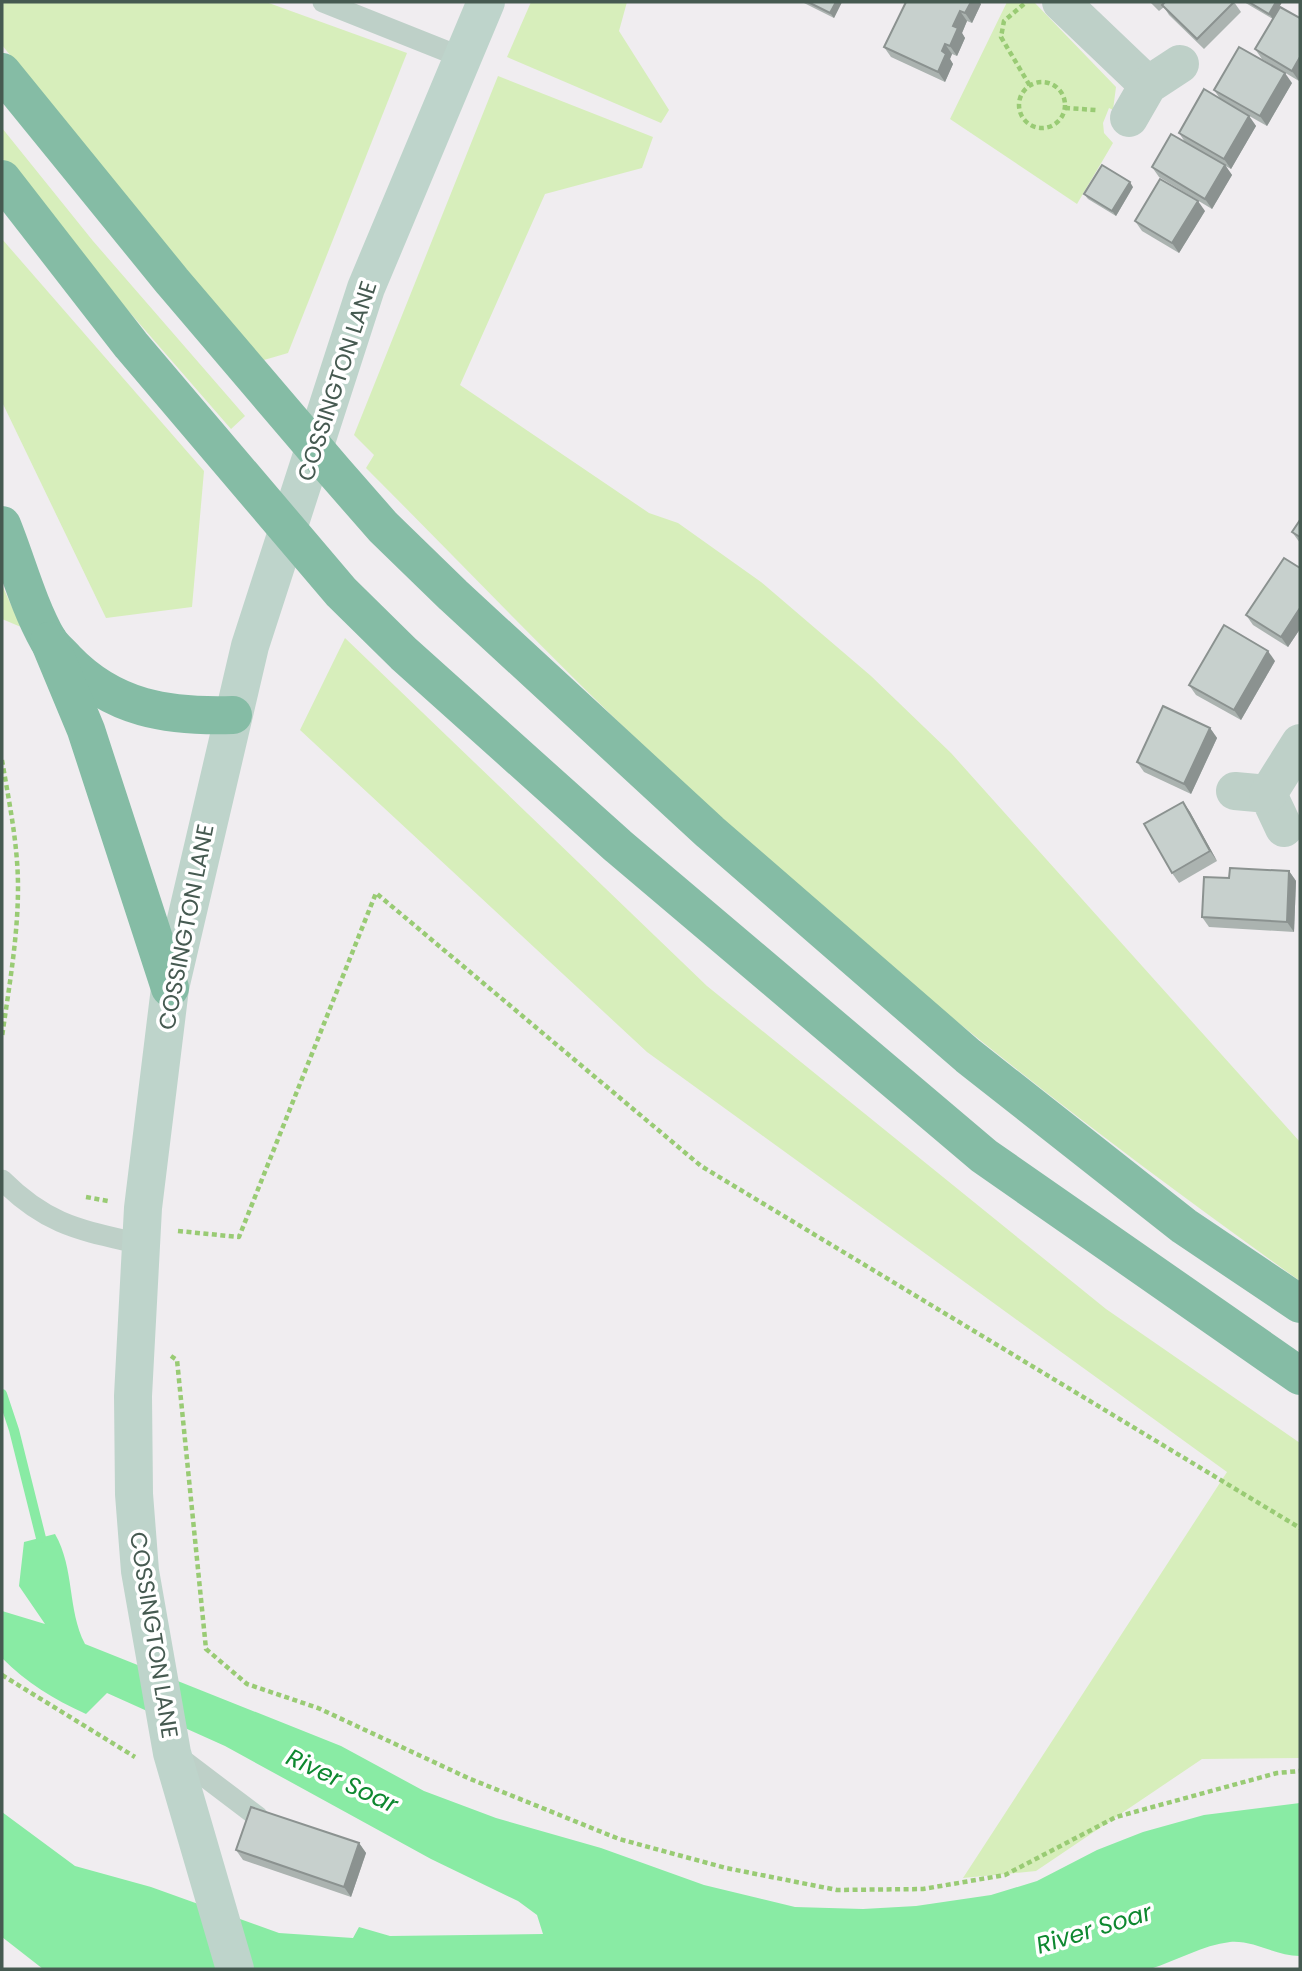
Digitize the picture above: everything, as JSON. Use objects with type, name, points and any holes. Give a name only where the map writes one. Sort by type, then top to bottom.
[{"type":"highway","points":[[2,72],[172,281],[383,527],[453,595],[710,832],[968,1056],[1184,1226],[1300,1304]]},
{"type":"highway","points":[[2,178],[131,345],[341,592],[404,654],[618,846],[984,1156],[1300,1376]]},
{"type":"highway","points":[[2,525],[86,730],[170,988]]},
{"type":"highway","points":[[49,641],[74,668],[121,699],[151,711],[185,717],[233,715]]},
{"type":"street","name":"COSSINGTON LANE","points":[[235,1969],[177,1770],[149,1631],[140,1571],[134,1494],[135,1332],[142,1236],[170,988],[250,646],[366,288],[486,2]]},
{"type":"street","points":[[1061,2],[1148,85]]},
{"type":"street","points":[[1129,118],[1148,85],[1180,64]]},
{"type":"street","points":[[1284,828],[1251,792],[1300,743]]},
{"type":"lane","points":[[323,2],[461,57]]},
{"type":"lane","points":[[2,1180],[26,1205],[70,1228],[142,1236]]},
{"type":"lane","points":[[177,1770],[258,1817]]},
{"type":"path","points":[[1028,2],[1009,15],[1001,37],[1030,86]]},
{"type":"path","points":[[1049,83],[1063,95],[1064,114],[1055,124],[1036,128],[1024,120],[1019,102],[1030,86],[1049,83]]},
{"type":"path","points":[[2,760],[14,829],[18,888],[13,958],[2,1037]]},
{"type":"path","points":[[142,1236],[239,1237],[376,893],[701,1166],[1300,1528]]},
{"type":"path","points":[[135,1332],[177,1360],[206,1649],[247,1684],[318,1708],[468,1778],[619,1839],[726,1868],[838,1890],[923,1889],[1005,1875],[1116,1817],[1277,1773],[1300,1770]]},
{"type":"path","points":[[2,1675],[177,1770]]},
{"type":"shaded area","points":[[2,2],[266,2],[407,53],[288,353],[264,360],[171,257],[2,45]]},
{"type":"shaded area","points":[[531,2],[627,2],[619,31],[669,110],[661,123],[507,57]]},
{"type":"shaded area","points":[[1007,2],[1034,2],[1116,87],[1113,110],[1109,108],[1103,123],[1104,133],[1113,143],[1077,204],[950,119]]},
{"type":"shaded area","points":[[498,76],[653,137],[642,168],[545,194],[460,385],[649,513],[678,523],[761,582],[871,676],[951,753],[1300,1142],[1300,1281],[1056,1100],[821,908],[632,735],[366,468],[374,455],[354,435]]},
{"type":"shaded area","points":[[2,128],[93,241],[245,416],[231,429],[79,254],[2,158]]},
{"type":"shaded area","points":[[2,239],[204,471],[192,607],[106,618],[2,402]]},
{"type":"shaded area","points":[[2,585],[21,627],[2,619]]},
{"type":"shaded area","points":[[345,638],[707,986],[1106,1309],[1300,1443],[1300,1758],[1202,1759],[1036,1871],[963,1878],[1227,1472],[647,1052],[300,730]]},
{"type":"water","name":"River Soar","points":[[55,1534],[66,1561],[79,1631],[85,1644],[341,1746],[424,1791],[496,1818],[601,1848],[704,1885],[795,1907],[863,1909],[916,1906],[991,1895],[1037,1881],[1097,1850],[1143,1832],[1204,1815],[1300,1803],[1300,1956],[1282,1954],[1248,1943],[1230,1942],[1150,1969],[43,1969],[2,1937],[2,1812],[75,1866],[151,1887],[279,1933],[353,1938],[359,1927],[390,1936],[543,1934],[537,1915],[518,1901],[431,1859],[225,1746],[107,1693],[86,1714],[21,1675],[2,1658],[2,1611],[45,1624],[19,1586],[24,1542]]},
{"type":"building","points":[[808,2],[836,2],[830,13]]},
{"type":"building","points":[[906,2],[971,2],[965,13],[960,11],[953,26],[958,28],[950,46],[945,44],[942,51],[946,54],[938,72],[884,47]]},
{"type":"building","points":[[1165,2],[1234,2],[1197,39],[1162,5]]},
{"type":"building","points":[[1249,2],[1276,2],[1269,14]]},
{"type":"building","points":[[1280,7],[1300,18],[1300,57],[1292,71],[1255,49]]},
{"type":"building","points":[[1239,47],[1285,73],[1260,116],[1214,90]]},
{"type":"building","points":[[1204,89],[1249,116],[1224,159],[1179,133]]},
{"type":"building","points":[[1171,134],[1225,165],[1205,199],[1152,167]]},
{"type":"building","points":[[1102,165],[1130,182],[1112,211],[1084,194]]},
{"type":"building","points":[[1160,179],[1198,201],[1172,243],[1135,221]]},
{"type":"building","points":[[1300,520],[1300,537],[1292,532]]},
{"type":"building","points":[[1284,558],[1300,568],[1300,608],[1281,637],[1246,615]]},
{"type":"building","points":[[1224,625],[1268,651],[1234,710],[1189,685]]},
{"type":"building","points":[[1163,706],[1210,728],[1184,784],[1137,762]]},
{"type":"building","points":[[1183,802],[1210,851],[1172,873],[1144,824]]},
{"type":"building","points":[[1230,868],[1289,871],[1287,922],[1202,917],[1204,877],[1229,878]]},
{"type":"building","points":[[251,1807],[359,1843],[344,1887],[236,1850]]},
{"type":"waterway","points":[[2,1394],[14,1430],[41,1538]]}]
